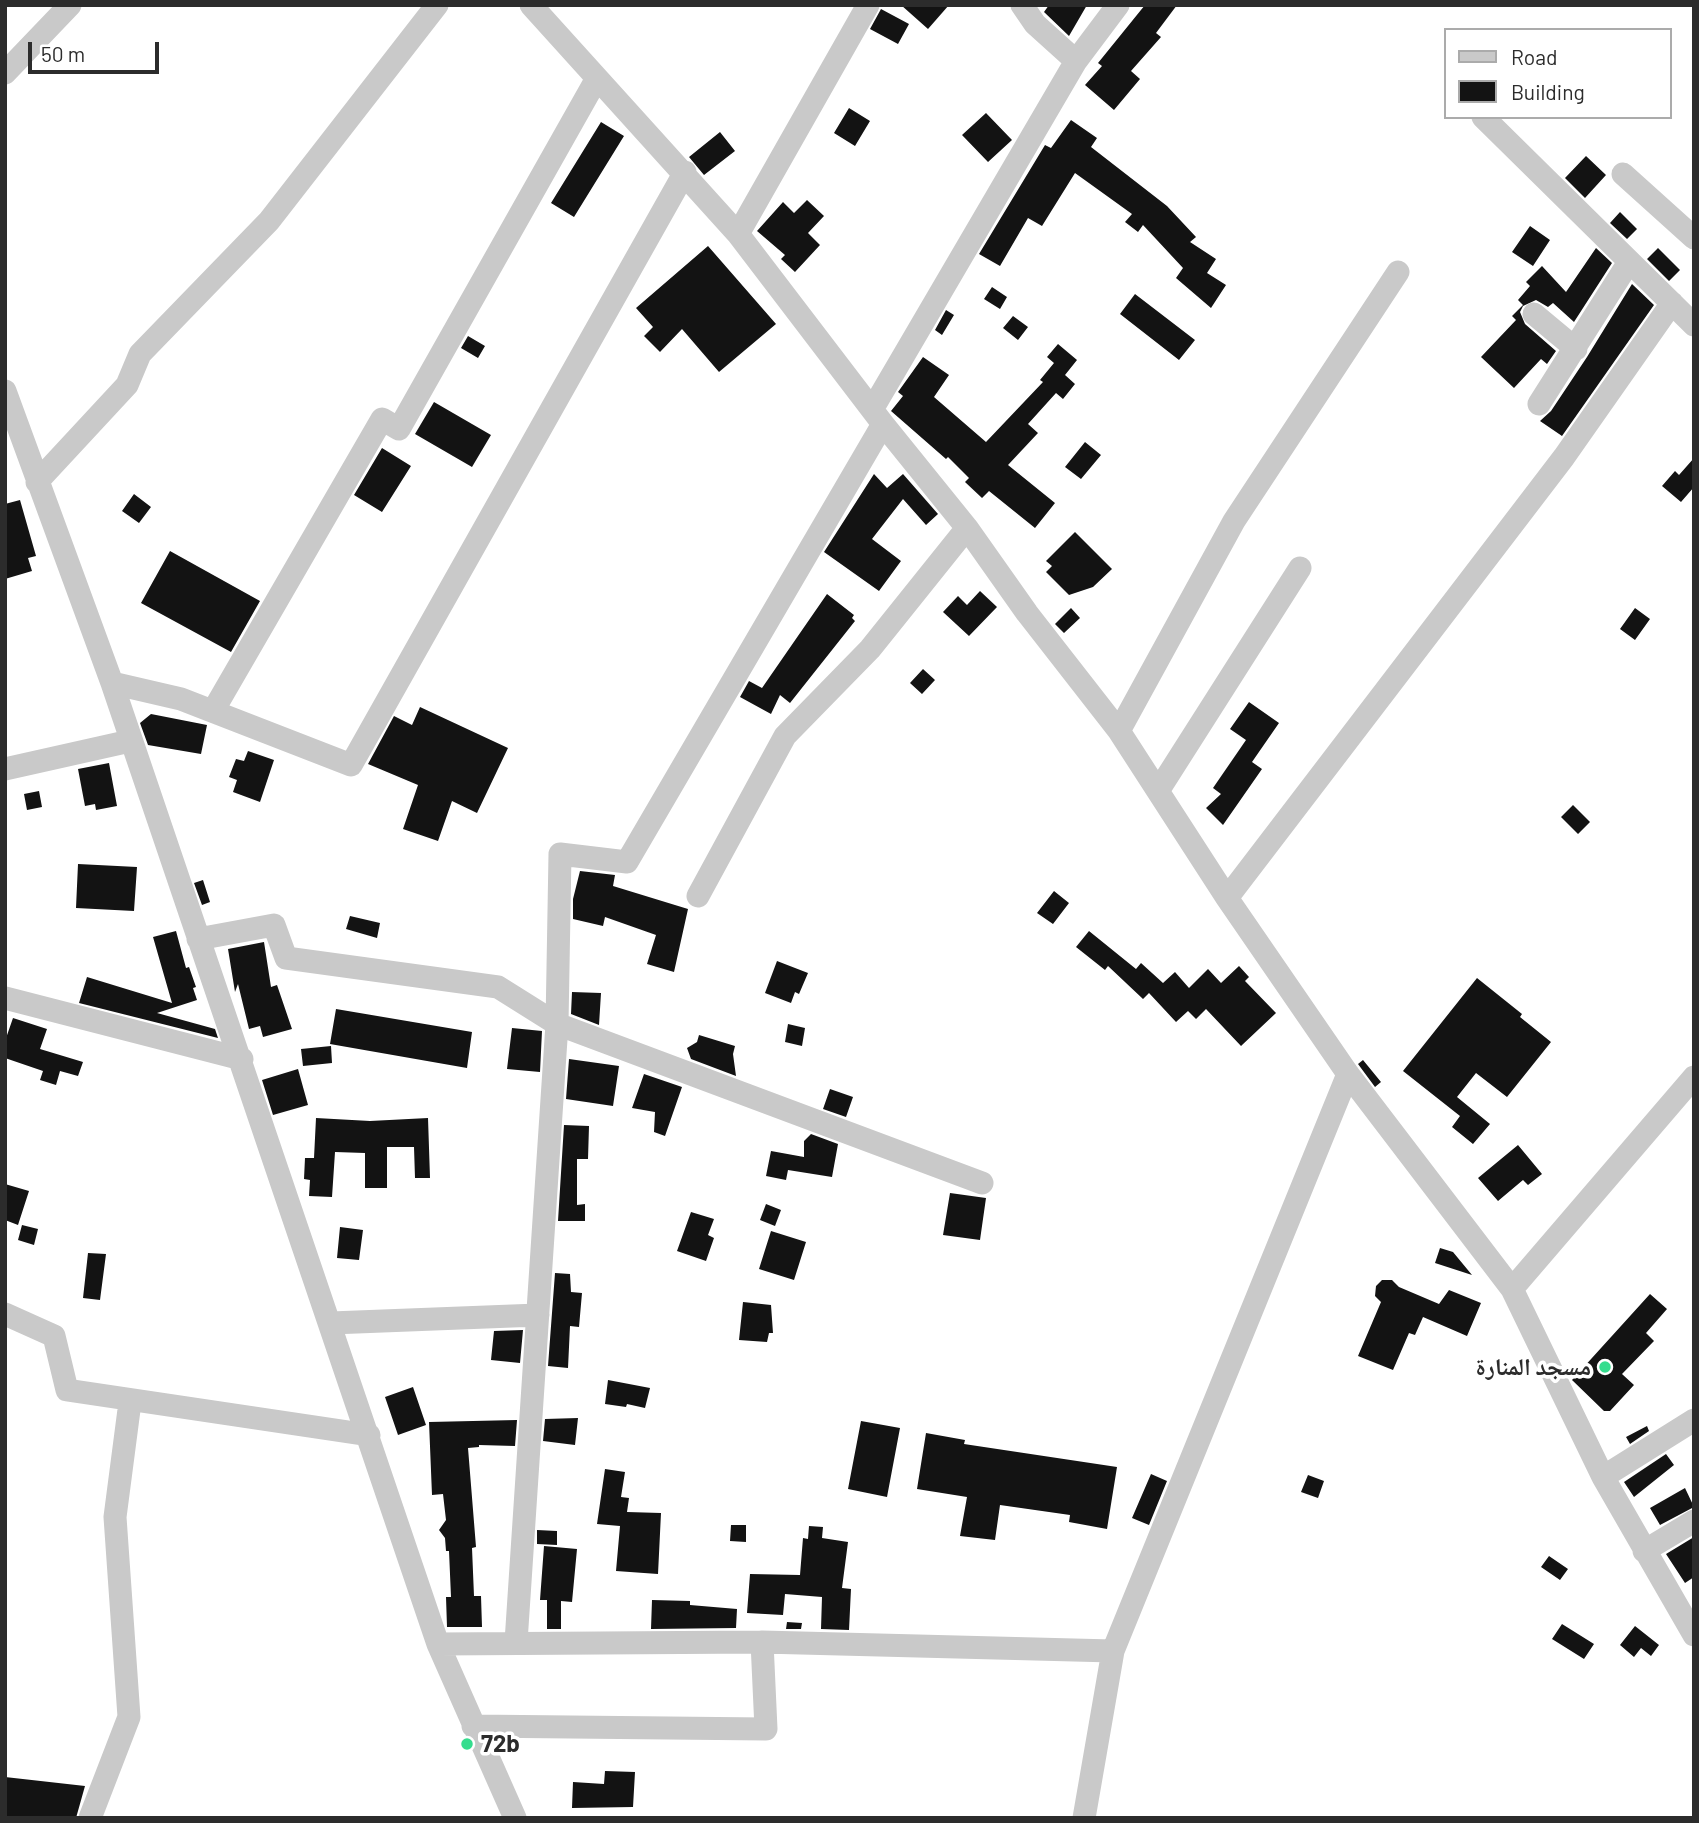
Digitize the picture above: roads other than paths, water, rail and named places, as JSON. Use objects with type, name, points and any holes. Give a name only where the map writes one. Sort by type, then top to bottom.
[{"type":"street","points":[[5,73],[70,5]]},
{"type":"street","points":[[37,482],[127,385],[140,354],[269,221],[437,5]]},
{"type":"street","points":[[531,5],[596,80],[685,172],[738,234],[967,528],[1027,613],[1119,732],[1227,898],[1348,1074],[1513,1289],[1603,1477],[1694,1634]]},
{"type":"street","points":[[738,234],[868,5]]},
{"type":"street","points":[[1022,5],[1035,24],[1076,61]]},
{"type":"street","points":[[516,1642],[557,1024],[560,854],[627,862],[1076,61],[1118,5]]},
{"type":"street","points":[[213,710],[382,419],[398,429],[596,80]]},
{"type":"street","points":[[1485,119],[1694,325]]},
{"type":"street","points":[[112,683],[213,710],[351,765],[685,172]]},
{"type":"street","points":[[1623,174],[1694,238]]},
{"type":"street","points":[[1539,404],[1629,262]]},
{"type":"street","points":[[1119,732],[1234,521],[1398,272]]},
{"type":"street","points":[[1227,898],[1564,457],[1672,303]]},
{"type":"street","points":[[1534,314],[1576,349]]},
{"type":"street","points":[[5,391],[112,683],[198,939],[242,1059],[438,1644],[515,1818]]},
{"type":"street","points":[[698,896],[785,736],[870,649],[967,528]]},
{"type":"street","points":[[1158,791],[1300,568]]},
{"type":"street","points":[[5,769],[130,740]]},
{"type":"street","points":[[198,939],[274,925],[286,958],[498,987],[557,1024],[982,1182]]},
{"type":"street","points":[[5,998],[242,1059]]},
{"type":"street","points":[[1084,1818],[1113,1651],[1348,1074]]},
{"type":"street","points":[[1513,1289],[1694,1077]]},
{"type":"street","points":[[5,1314],[54,1336],[67,1390],[130,1402],[369,1435]]},
{"type":"street","points":[[331,1323],[538,1315]]},
{"type":"street","points":[[90,1818],[129,1717],[115,1517],[130,1402]]},
{"type":"street","points":[[1603,1477],[1694,1420]]},
{"type":"street","points":[[1644,1551],[1694,1521]]},
{"type":"street","points":[[438,1644],[762,1642],[1113,1651]]},
{"type":"street","points":[[473,1726],[765,1729],[762,1642]]},
{"type":"place","name":"مسجد المنارة","points":[[1605,1367]]},
{"type":"place","name":"72b","points":[[467,1744]]}]
